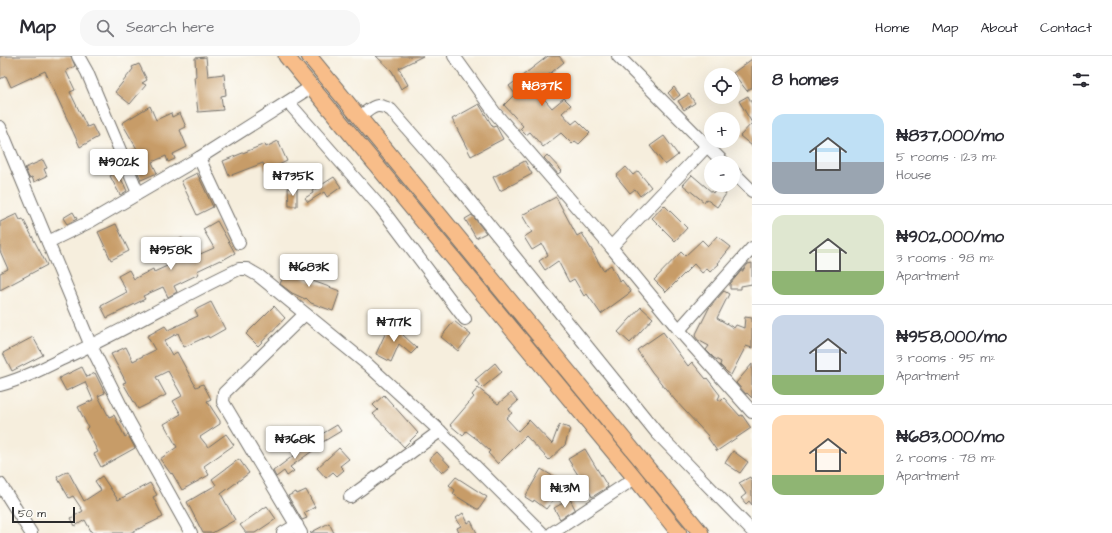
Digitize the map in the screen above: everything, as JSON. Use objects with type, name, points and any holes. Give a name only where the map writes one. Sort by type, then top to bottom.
[{"type":"main road","points":[[286,56],[679,533]]},
{"type":"main road","points":[[309,56],[701,533]]},
{"type":"street","points":[[78,56],[87,72],[138,193]]},
{"type":"street","points":[[454,56],[495,113],[752,412]]},
{"type":"street","points":[[618,56],[704,143]]},
{"type":"street","points":[[48,242],[91,221],[199,158],[311,87]]},
{"type":"street","points":[[288,102],[380,208],[465,319]]},
{"type":"street","points":[[360,118],[373,106],[383,106],[391,110],[460,188],[657,433],[752,531]]},
{"type":"street","points":[[0,127],[91,346],[128,420],[191,533]]},
{"type":"street","points":[[611,247],[705,148]]},
{"type":"street","points":[[709,148],[717,156]]},
{"type":"street","points":[[199,158],[239,243]]},
{"type":"street","points":[[740,179],[752,191]]},
{"type":"street","points":[[680,330],[752,248]]},
{"type":"street","points":[[0,385],[23,377],[91,346],[239,269],[247,269],[259,276],[367,364],[440,431],[542,533]]},
{"type":"street","points":[[283,533],[299,529],[223,402],[224,393],[305,314]]},
{"type":"street","points":[[350,497],[440,431]]},
{"type":"street","points":[[552,533],[635,478]]},
{"type":"street","points":[[0,484],[31,533]]},
{"type":"building","points":[[0,56],[71,56],[75,66],[66,71],[75,90],[70,92],[87,127],[92,125],[98,137],[80,147],[45,71],[11,87],[6,76],[0,79]]},
{"type":"building","points":[[376,56],[423,56],[399,68],[408,85],[401,89],[392,71]]},
{"type":"building","points":[[548,56],[559,56],[564,62],[534,87],[552,108],[564,98],[571,105],[562,113],[572,124],[577,120],[590,133],[579,144],[575,141],[572,144],[561,133],[543,147],[530,132],[526,135],[520,129],[523,126],[504,105],[515,94],[509,86]]},
{"type":"building","points":[[206,57],[208,76],[224,74],[226,95],[221,96],[223,110],[198,112],[194,77],[196,77],[195,58]]},
{"type":"building","points":[[752,59],[752,87],[747,91],[740,82],[740,68]]},
{"type":"building","points":[[139,64],[147,80],[142,83],[146,85],[130,104],[115,92],[133,69],[132,67]]},
{"type":"building","points":[[674,87],[680,95],[674,100],[668,93]]},
{"type":"building","points":[[689,94],[695,103],[684,110],[678,101]]},
{"type":"building","points":[[748,96],[752,104],[752,123],[740,103],[740,100]]},
{"type":"building","points":[[479,104],[493,127],[496,126],[503,139],[471,156],[452,119]]},
{"type":"building","points":[[150,106],[156,120],[171,113],[172,117],[180,113],[186,127],[180,130],[187,147],[173,154],[175,159],[168,162],[166,156],[152,162],[157,173],[141,180],[129,152],[137,149],[122,123]]},
{"type":"building","points":[[752,123],[752,146],[740,136]]},
{"type":"building","points":[[664,136],[678,155],[665,165],[650,146]]},
{"type":"building","points":[[278,141],[287,161],[266,171],[263,163],[229,176],[223,161],[265,144],[266,147]]},
{"type":"building","points":[[547,155],[562,171],[558,174],[544,158]]},
{"type":"building","points":[[43,160],[47,168],[44,169],[47,176],[34,182],[32,177],[29,178],[25,168]]},
{"type":"building","points":[[525,161],[532,174],[500,191],[493,177]]},
{"type":"building","points":[[626,167],[633,175],[638,171],[651,187],[640,196],[635,189],[630,193],[616,176]]},
{"type":"building","points":[[118,172],[127,191],[120,195],[110,176]]},
{"type":"building","points":[[197,173],[213,207],[197,215],[181,181]]},
{"type":"building","points":[[692,175],[704,185],[704,192],[723,192],[726,194],[717,207],[706,199],[704,202],[683,185]]},
{"type":"building","points":[[334,177],[341,187],[327,197],[324,192],[308,202],[305,198],[313,193],[312,191]]},
{"type":"building","points":[[288,188],[297,188],[297,206],[289,206]]},
{"type":"building","points":[[556,197],[577,236],[582,233],[603,270],[611,265],[620,282],[622,280],[631,292],[601,314],[587,294],[584,296],[574,279],[569,282],[558,261],[545,270],[539,261],[548,255],[542,244],[532,250],[524,237],[532,232],[522,215]]},
{"type":"building","points":[[664,205],[687,228],[675,241],[652,218]]},
{"type":"building","points":[[73,212],[77,219],[67,224],[63,218]]},
{"type":"building","points":[[17,214],[20,220],[23,219],[47,265],[0,290],[0,273],[8,269],[0,251],[0,222]]},
{"type":"building","points":[[472,215],[486,233],[476,238],[465,219]]},
{"type":"building","points":[[217,221],[235,253],[221,261],[220,260],[197,271],[199,274],[174,286],[177,292],[168,297],[163,287],[143,296],[145,299],[107,318],[101,306],[127,292],[118,276],[129,270],[134,279],[153,269],[154,272],[178,261],[170,244],[182,238],[191,258],[214,248],[203,229]]},
{"type":"building","points":[[116,224],[129,251],[111,260],[98,232]]},
{"type":"building","points":[[717,236],[731,247],[718,263],[719,264],[710,272],[707,269],[702,273],[694,264],[666,292],[654,280],[681,252],[685,256],[702,240],[708,246]]},
{"type":"building","points":[[290,261],[306,268],[302,277],[340,291],[333,311],[311,303],[306,298],[305,299],[292,293],[280,284]]},
{"type":"building","points":[[752,263],[752,284],[741,286],[741,289],[730,289],[730,284],[741,271],[743,271],[748,264]]},
{"type":"building","points":[[724,291],[729,294],[717,318],[734,328],[736,325],[744,328],[745,317],[752,318],[752,348],[746,346],[731,375],[720,365],[721,362],[714,358],[706,350],[709,346],[698,340],[695,336],[709,308]]},
{"type":"building","points":[[211,302],[225,329],[209,338],[208,336],[184,347],[178,333],[164,341],[172,355],[177,352],[196,387],[203,384],[211,399],[207,401],[220,421],[220,424],[200,437],[208,447],[226,434],[234,445],[204,466],[209,475],[182,490],[172,473],[171,474],[160,459],[177,447],[164,424],[181,414],[173,401],[182,396],[168,371],[156,377],[166,395],[138,409],[123,383],[126,382],[111,354],[126,347],[133,361],[155,350],[147,336],[165,326],[168,330],[198,316],[195,310]]},
{"type":"building","points":[[274,306],[285,318],[258,346],[246,334]]},
{"type":"building","points":[[641,307],[653,318],[630,343],[618,332]]},
{"type":"building","points":[[454,321],[471,335],[458,351],[441,337]]},
{"type":"building","points":[[390,323],[405,331],[403,335],[417,348],[411,354],[399,344],[391,362],[376,354]]},
{"type":"building","points":[[663,332],[688,366],[692,362],[706,379],[707,378],[720,395],[718,399],[721,401],[724,398],[740,416],[742,415],[751,428],[717,451],[708,438],[709,437],[674,399],[652,372],[637,350]]},
{"type":"building","points":[[33,337],[43,355],[12,371],[3,353]]},
{"type":"building","points":[[495,363],[502,372],[482,388],[475,380]]},
{"type":"building","points":[[752,364],[752,398],[736,383]]},
{"type":"building","points":[[82,367],[87,377],[95,373],[105,393],[98,396],[109,417],[114,415],[125,437],[128,435],[135,448],[101,467],[94,454],[98,452],[86,429],[88,427],[78,407],[93,400],[85,382],[66,391],[59,378]]},
{"type":"building","points":[[478,388],[498,404],[511,393],[518,401],[509,409],[512,413],[506,418],[518,431],[529,420],[552,444],[560,425],[570,428],[565,445],[549,460],[526,436],[498,464],[488,453],[490,451],[478,440],[466,431],[463,436],[450,425],[474,397],[472,395]]},
{"type":"building","points":[[384,395],[418,433],[404,447],[373,414],[378,410],[373,405]]},
{"type":"building","points":[[337,425],[341,431],[321,443],[317,437]]},
{"type":"building","points":[[313,441],[318,447],[290,467],[294,471],[287,476],[284,471],[276,477],[273,471]]},
{"type":"building","points":[[339,448],[349,459],[340,466],[344,470],[337,476],[333,472],[326,478],[317,468]]},
{"type":"building","points":[[585,449],[608,487],[592,497],[584,482],[583,483],[568,459]]},
{"type":"building","points":[[733,451],[748,462],[740,473],[725,463]]},
{"type":"building","points":[[437,452],[450,466],[442,473],[429,459]]},
{"type":"building","points":[[239,459],[249,473],[221,494],[235,520],[212,533],[203,533],[187,502],[216,485],[212,479]]},
{"type":"building","points":[[541,469],[566,484],[546,509],[534,500],[533,502],[525,497]]},
{"type":"building","points":[[68,471],[84,501],[101,490],[95,481],[102,476],[118,500],[150,483],[157,495],[153,497],[163,517],[130,533],[92,533],[85,520],[75,526],[71,518],[83,511],[73,496],[69,498],[57,477]]},
{"type":"building","points":[[456,477],[487,497],[479,509],[453,494],[455,490],[449,485]]},
{"type":"building","points":[[750,477],[752,482],[752,505],[749,501],[746,504],[741,498],[746,494],[739,483]]},
{"type":"building","points":[[306,490],[315,507],[304,513],[307,518],[302,520],[288,496],[296,492],[297,494]]},
{"type":"building","points":[[570,499],[575,509],[560,519],[554,508]]},
{"type":"building","points":[[267,506],[276,519],[255,533],[246,533],[240,525]]},
{"type":"building","points":[[463,513],[468,523],[471,521],[477,533],[459,533],[457,528],[461,526],[456,518]]},
{"type":"building","points":[[329,523],[334,533],[310,533]]}]
